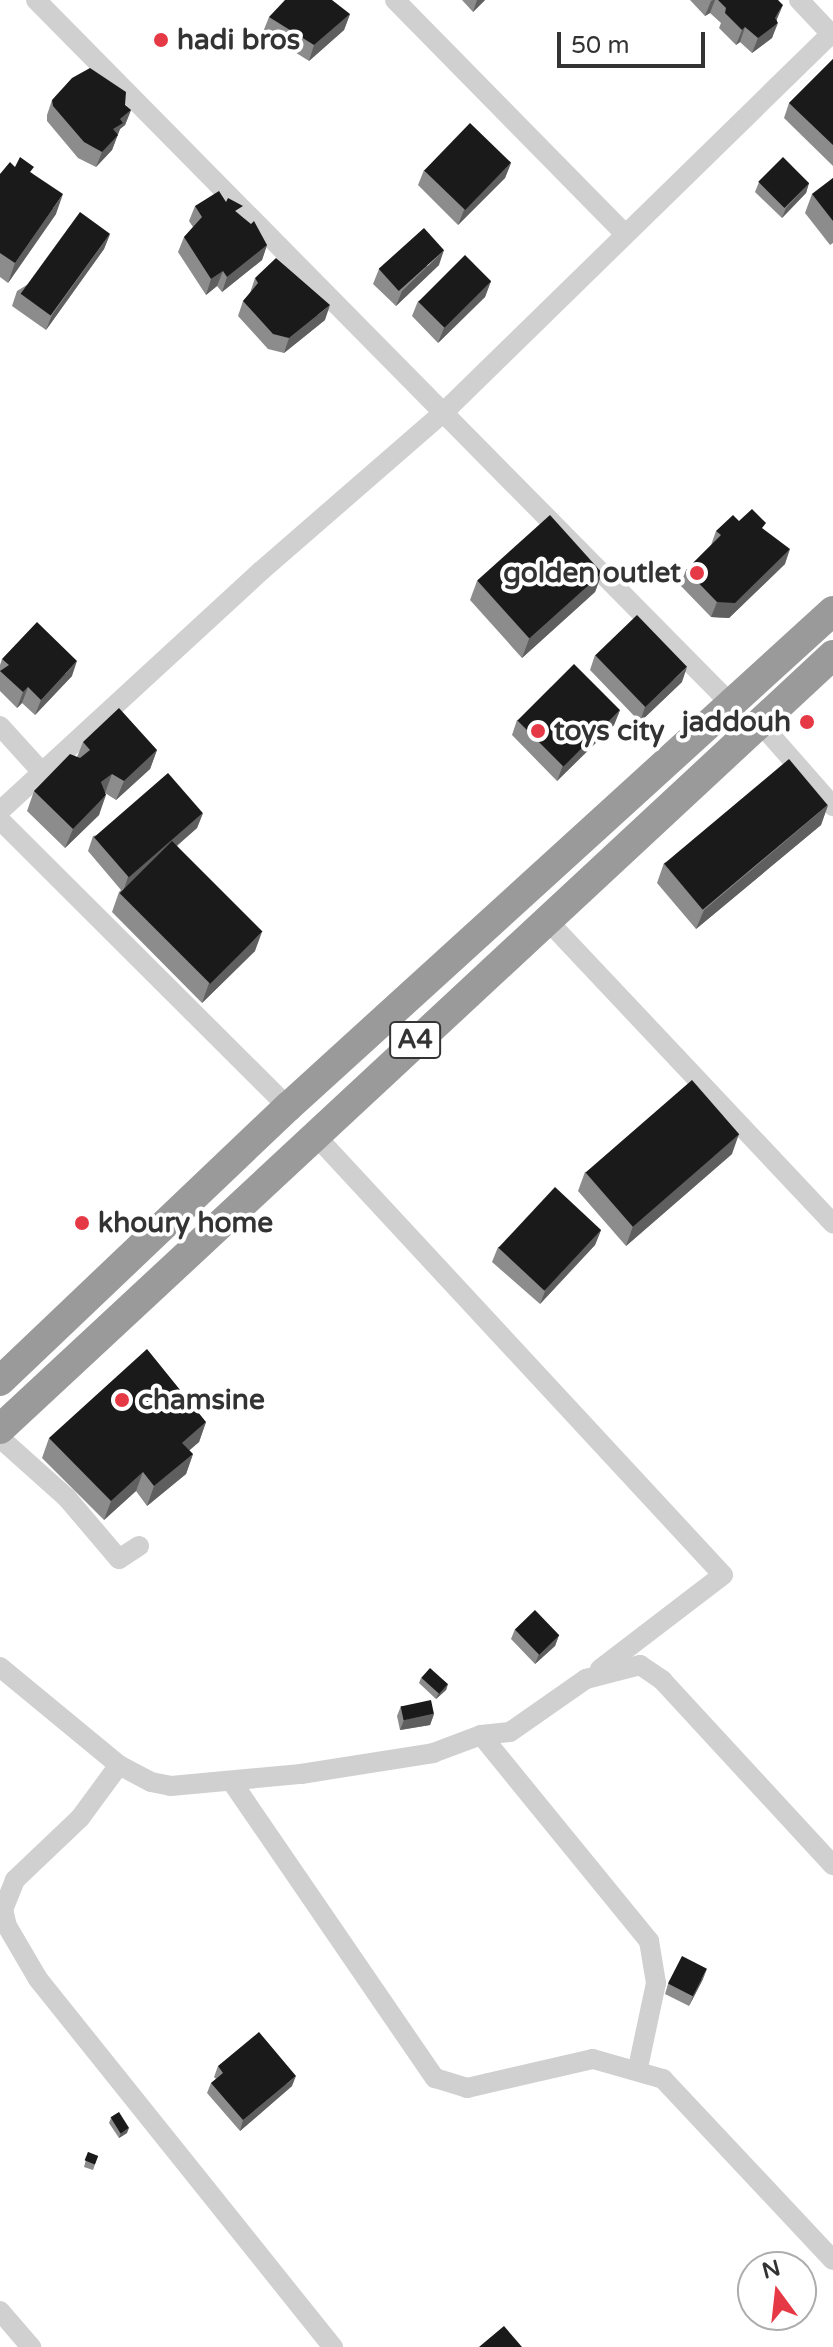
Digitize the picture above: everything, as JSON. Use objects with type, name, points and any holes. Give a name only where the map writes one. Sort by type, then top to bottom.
[{"type":"highway","name":"A4","points":[[0,1381],[288,1107],[833,611]]},
{"type":"highway","name":"A4","points":[[0,1429],[833,655]]},
{"type":"street","points":[[36,0],[731,704]]},
{"type":"street","points":[[395,0],[623,232]]},
{"type":"street","points":[[0,811],[40,770],[444,412],[623,232],[832,35],[799,0]]},
{"type":"street","points":[[760,723],[833,806]]},
{"type":"street","points":[[0,726],[40,770]]},
{"type":"street","points":[[0,820],[288,1107]]},
{"type":"street","points":[[547,920],[833,1224]]},
{"type":"street","points":[[0,1667],[119,1765],[151,1782],[171,1786],[232,1782],[433,1753],[481,1735],[510,1732],[529,1723],[723,1575],[315,1135]]},
{"type":"street","points":[[0,1438],[67,1498],[119,1559],[139,1546]]},
{"type":"street","points":[[586,1679],[630,1664],[651,1670],[833,1865]]},
{"type":"street","points":[[481,1735],[649,1941],[656,1983],[638,2068]]},
{"type":"street","points":[[119,1765],[80,1818],[15,1880],[3,1909],[7,1926],[38,1979],[333,2347]]},
{"type":"street","points":[[232,1782],[435,2078],[467,2088],[570,2061],[593,2059],[638,2068],[683,2094],[833,2260]]},
{"type":"street","points":[[0,2311],[31,2347]]},
{"type":"building","points":[[285,0],[332,0],[350,14],[314,45],[269,17]]},
{"type":"building","points":[[718,0],[778,0],[783,5],[775,18],[778,23],[758,38],[745,27],[742,30],[725,13],[726,8]]},
{"type":"building","points":[[833,59],[833,145],[789,103]]},
{"type":"building","points":[[90,68],[126,92],[125,105],[131,110],[120,119],[123,123],[113,129],[118,135],[102,152],[84,142],[53,106],[52,100],[72,78]]},
{"type":"building","points":[[470,123],[511,163],[465,210],[424,170]]},
{"type":"building","points":[[20,157],[34,167],[30,172],[63,194],[15,263],[0,253],[0,174],[10,162],[15,167]]},
{"type":"building","points":[[783,157],[809,183],[784,208],[758,182]]},
{"type":"building","points":[[833,178],[833,221],[812,194]]},
{"type":"building","points":[[219,191],[226,202],[228,198],[243,206],[235,211],[251,224],[254,221],[267,245],[227,277],[223,271],[211,279],[184,237],[202,217],[195,206]]},
{"type":"building","points":[[80,212],[110,234],[51,315],[21,294]]},
{"type":"building","points":[[424,228],[444,250],[399,291],[379,269]]},
{"type":"building","points":[[465,255],[491,281],[444,328],[418,302]]},
{"type":"building","points":[[276,258],[330,305],[289,338],[273,334],[243,301],[258,283],[255,278]]},
{"type":"building","points":[[752,509],[766,523],[762,528],[790,549],[735,603],[717,602],[686,570],[721,535],[716,531],[733,515],[739,521]]},
{"type":"building","points":[[550,515],[602,573],[529,639],[477,581]]},
{"type":"building","points":[[637,615],[687,667],[645,707],[595,655]]},
{"type":"building","points":[[37,622],[77,661],[41,700],[28,687],[23,692],[0,671],[9,665],[2,659]]},
{"type":"building","points":[[574,664],[620,710],[563,767],[517,721]]},
{"type":"building","points":[[119,708],[157,750],[124,781],[112,774],[101,782],[106,795],[73,829],[34,791],[70,754],[80,758],[90,750],[83,742]]},
{"type":"building","points":[[789,759],[828,805],[703,910],[664,864]]},
{"type":"building","points":[[168,773],[203,813],[129,877],[94,837]]},
{"type":"building","points":[[172,841],[263,932],[210,984],[120,893]]},
{"type":"building","points":[[692,1080],[739,1134],[633,1227],[586,1173]]},
{"type":"building","points":[[555,1187],[601,1230],[544,1291],[498,1248]]},
{"type":"building","points":[[147,1349],[206,1422],[182,1443],[193,1454],[154,1486],[143,1472],[111,1501],[49,1438]]},
{"type":"building","points":[[535,1610],[559,1635],[539,1655],[515,1629]]},
{"type":"building","points":[[430,1668],[448,1684],[439,1694],[421,1678]]},
{"type":"building","points":[[431,1700],[434,1714],[404,1720],[401,1706]]},
{"type":"building","points":[[682,1956],[707,1969],[693,1996],[668,1984]]},
{"type":"building","points":[[259,2032],[296,2076],[243,2120],[211,2083],[223,2073],[218,2066]]},
{"type":"building","points":[[119,2112],[129,2128],[121,2133],[111,2117]]},
{"type":"building","points":[[88,2152],[98,2156],[95,2164],[85,2160]]},
{"type":"building","points":[[504,2326],[522,2347],[479,2347]]},
{"type":"place","name":"hadi bros","points":[[161,40]]},
{"type":"place","name":"golden outlet","points":[[697,573]]},
{"type":"place","name":"jaddouh","points":[[807,722]]},
{"type":"place","name":"toys city","points":[[538,731]]},
{"type":"place","name":"khoury home","points":[[82,1223]]},
{"type":"place","name":"chamsine","points":[[122,1400]]}]
